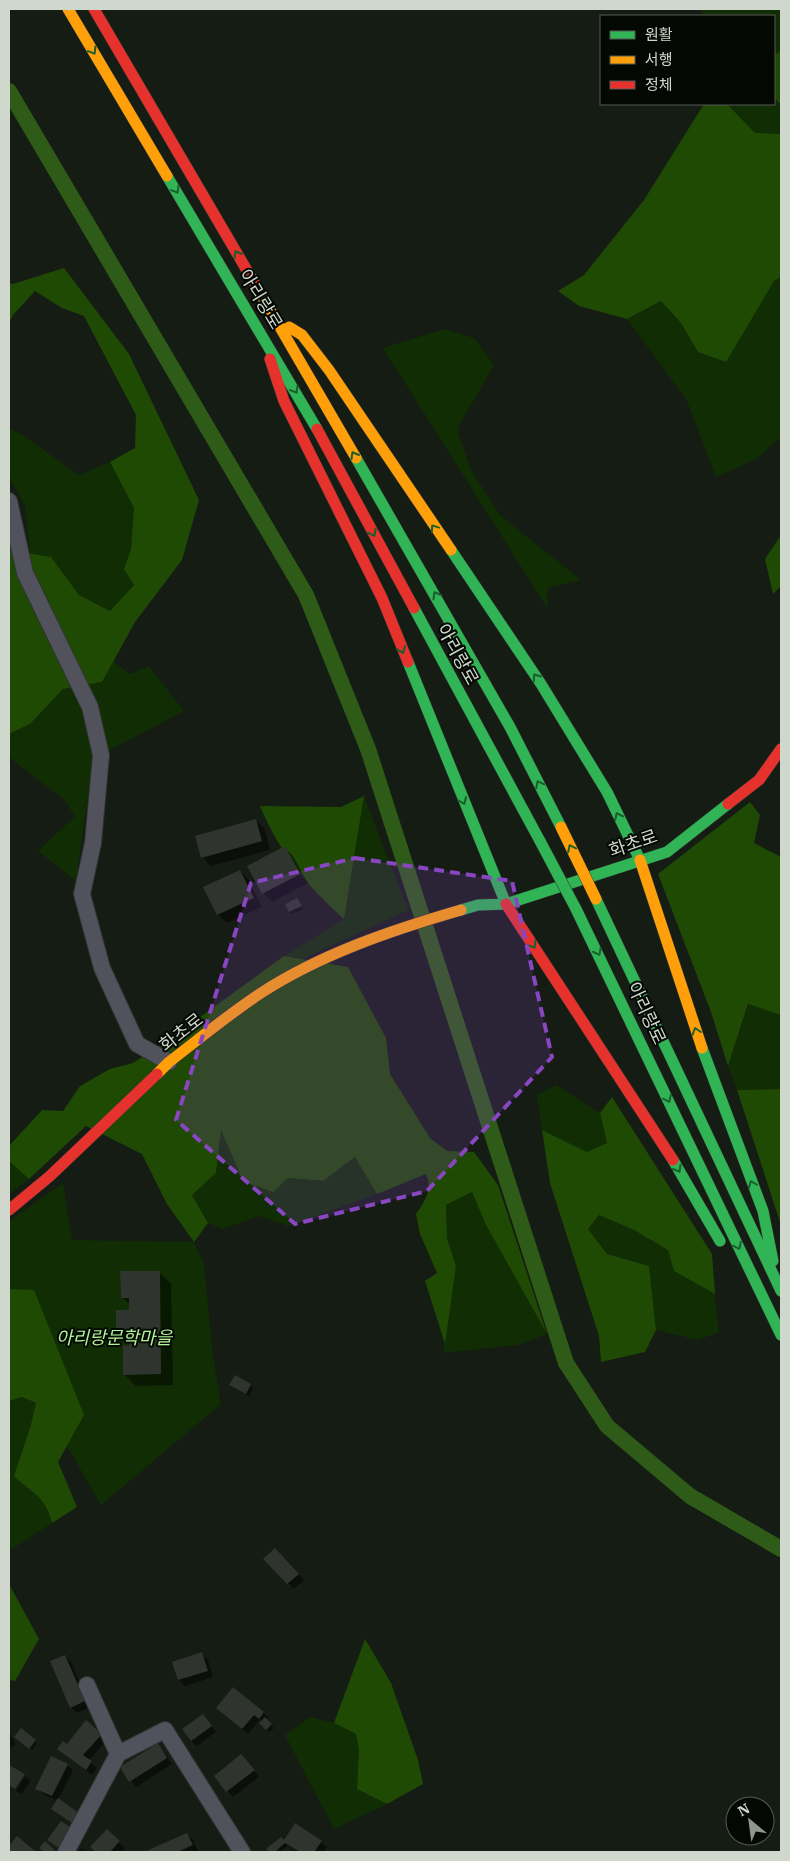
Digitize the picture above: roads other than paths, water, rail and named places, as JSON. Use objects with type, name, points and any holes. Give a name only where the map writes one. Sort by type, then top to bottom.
[{"type":"main road","name":"아리랑로","points":[[68,9],[305,407],[540,841],[576,909],[781,1335]]},
{"type":"main road","name":"아리랑로","points":[[94,9],[501,710],[561,827],[779,1286]]},
{"type":"main road","points":[[274,318],[302,336],[329,370],[541,684],[607,792],[640,860],[704,1053],[763,1211],[779,1286]]},
{"type":"main road","points":[[261,334],[284,401],[382,598],[506,904],[666,1149],[711,1227],[732,1259],[756,1285]]},
{"type":"main road","name":"화초로","points":[[9,1210],[50,1176],[169,1062],[261,993],[327,958],[405,926],[478,905],[506,904],[666,852],[759,780],[781,749]]},
{"type":"street","points":[[9,501],[25,573],[90,707],[101,755],[93,843],[82,894],[102,968],[137,1044],[169,1062]]},
{"type":"street","points":[[87,1685],[118,1754]]},
{"type":"street","points":[[66,1852],[118,1754],[165,1730],[242,1852]]},
{"type":"waterway","points":[[9,91],[306,595],[368,749],[566,1363],[607,1426],[690,1496],[781,1549]]},
{"type":"park label","name":"아리랑문학마을","points":[[114,1337]]}]
